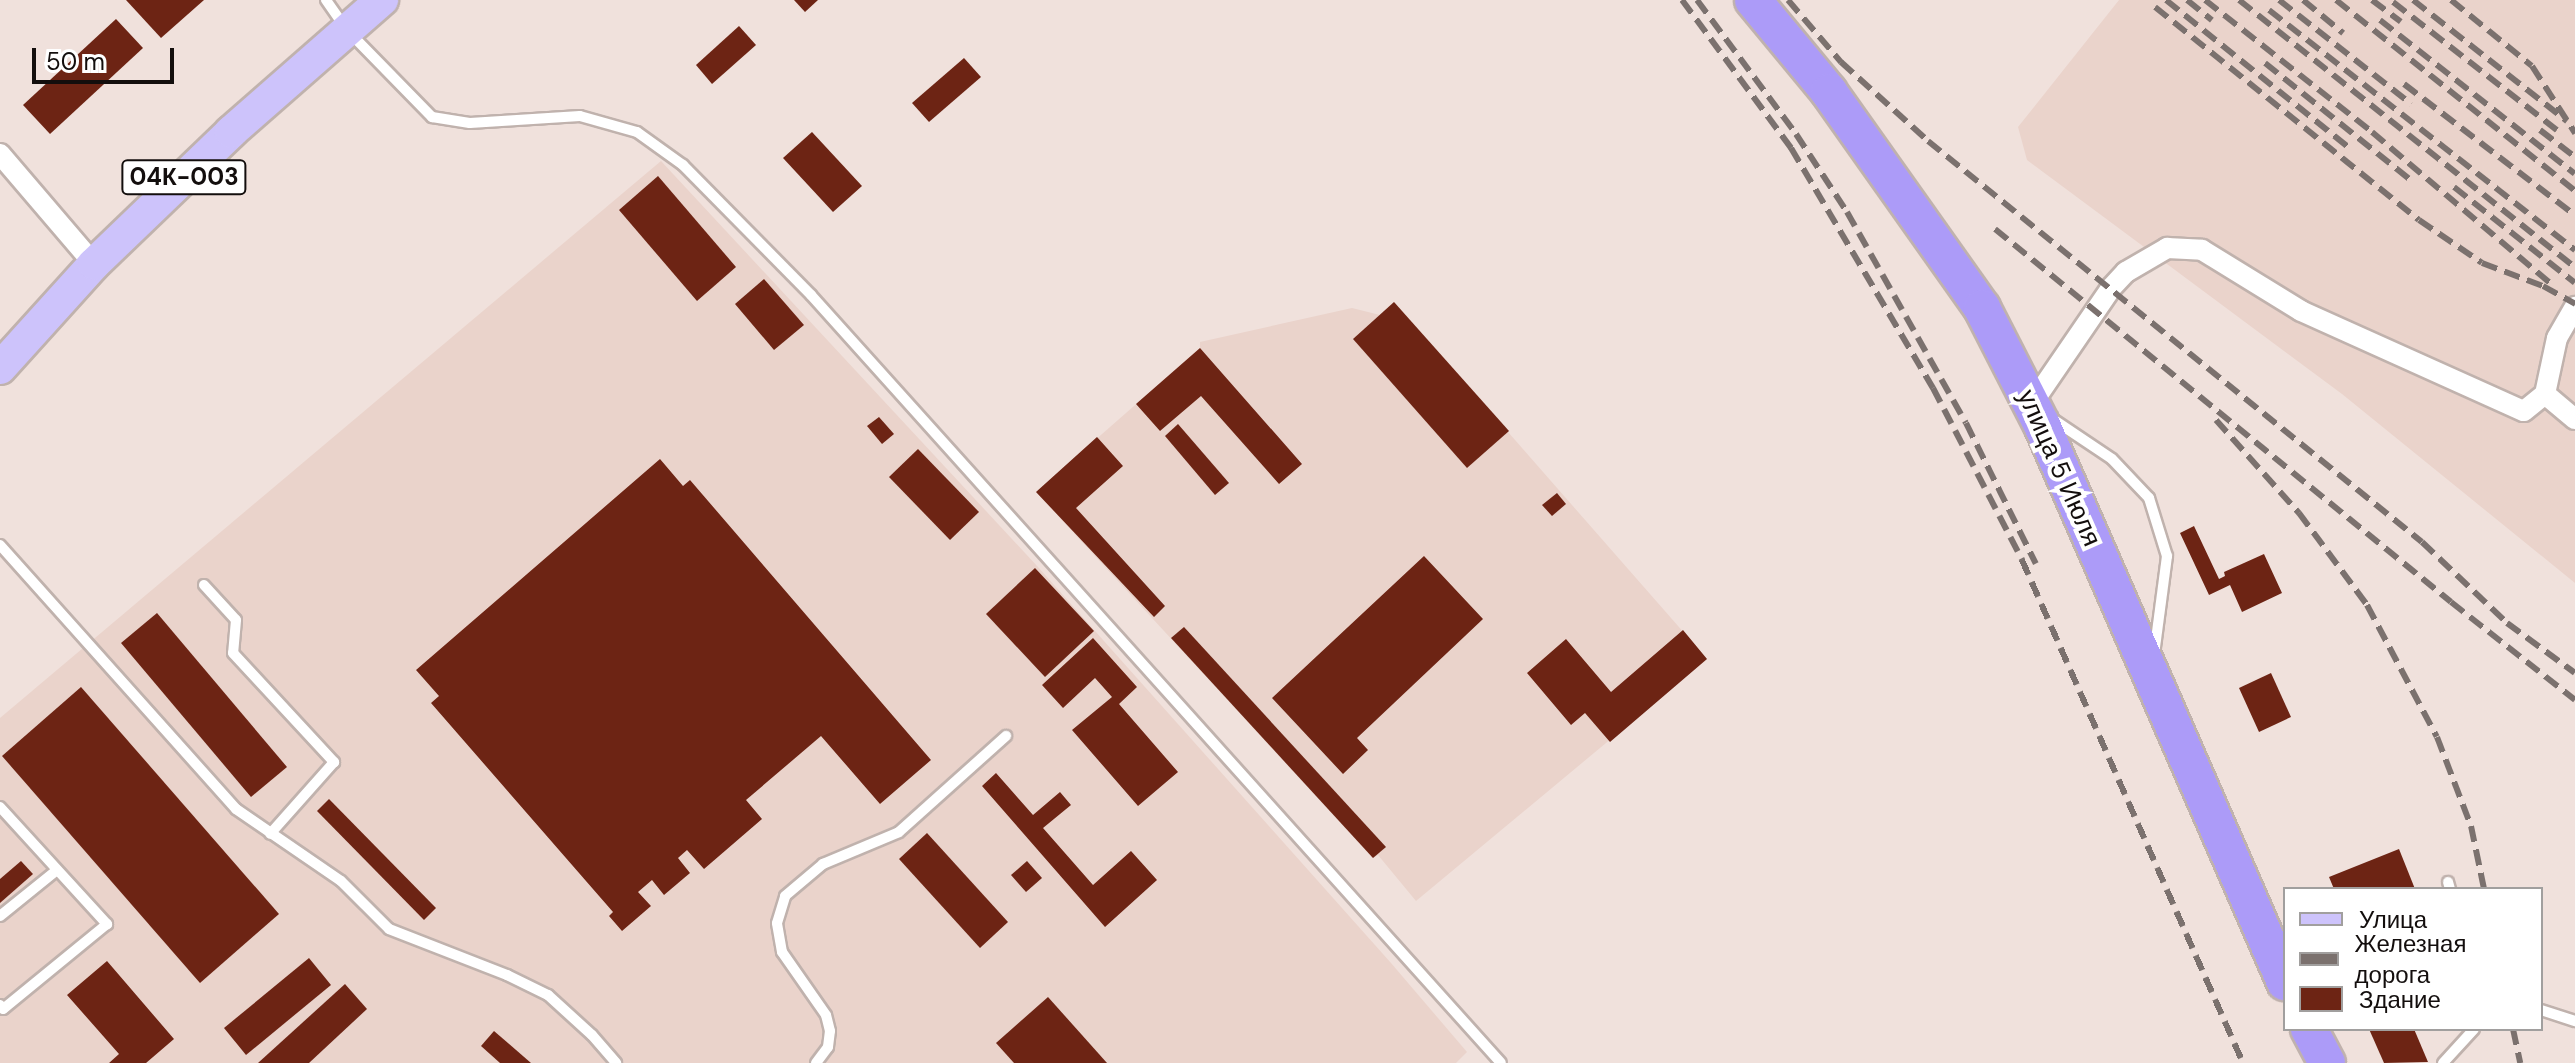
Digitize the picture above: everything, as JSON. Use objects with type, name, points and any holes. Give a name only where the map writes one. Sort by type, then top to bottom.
[{"type":"highway","name":"улица 5 Июля","points":[[1753,0],[1829,92],[1982,308],[2031,405],[2283,977]]},
{"type":"highway","points":[[2310,1031],[2327,1063]]},
{"type":"main road","name":"04К-003","points":[[0,368],[94,264],[231,132],[382,0]]},
{"type":"street","points":[[0,154],[94,264]]},
{"type":"street","points":[[2031,405],[2111,288],[2126,272],[2167,248],[2202,250],[2301,311],[2524,411],[2545,394],[2557,338],[2575,307]]},
{"type":"street","points":[[2545,394],[2575,419]]},
{"type":"lane","points":[[326,0],[347,30],[432,117],[470,123],[580,116],[637,132],[683,165],[811,295],[1501,1063]]},
{"type":"lane","points":[[2031,405],[2112,459],[2149,498],[2167,556],[2151,677]]},
{"type":"lane","points":[[0,545],[236,809],[341,881],[389,929],[507,975],[548,995],[592,1035],[616,1063]]},
{"type":"lane","points":[[204,585],[236,620],[233,653],[334,762],[270,834]]},
{"type":"lane","points":[[816,1063],[828,1047],[830,1031],[826,1015],[782,952],[777,923],[785,896],[823,864],[899,832],[1006,736]]},
{"type":"lane","points":[[0,807],[107,924],[3,1009],[0,1005]]},
{"type":"lane","points":[[0,916],[57,870]]},
{"type":"lane","points":[[2543,1011],[2575,1021]]},
{"type":"lane","points":[[2447,1062],[2472,1031]]},
{"type":"shaded area","points":[[2119,0],[2575,0],[2575,583],[2342,394],[2027,160],[2018,127]]},
{"type":"shaded area","points":[[661,161],[1038,567],[1391,963],[1467,1052],[1456,1063],[0,1063],[0,718]]},
{"type":"shaded area","points":[[1394,302],[1707,659],[1416,901],[1378,855],[1373,858],[1036,492],[1200,348],[1200,342],[1352,308],[1380,315]]},
{"type":"building","points":[[126,0],[204,0],[161,38]]},
{"type":"building","points":[[794,0],[818,0],[805,12]]},
{"type":"building","points":[[116,19],[143,48],[50,134],[23,105]]},
{"type":"building","points":[[739,26],[756,45],[712,84],[696,65]]},
{"type":"building","points":[[964,58],[981,77],[929,122],[912,103]]},
{"type":"building","points":[[812,132],[862,186],[833,212],[783,158]]},
{"type":"building","points":[[658,176],[736,267],[697,301],[619,210]]},
{"type":"building","points":[[764,279],[804,325],[774,350],[735,304]]},
{"type":"building","points":[[1394,302],[1509,431],[1467,468],[1353,339]]},
{"type":"building","points":[[1200,348],[1302,464],[1279,484],[1201,396],[1160,431],[1136,404]]},
{"type":"building","points":[[879,417],[894,434],[882,444],[867,426]]},
{"type":"building","points":[[1178,424],[1229,483],[1215,495],[1165,436]]},
{"type":"building","points":[[1097,437],[1123,466],[1076,508],[1165,606],[1154,617],[1036,492]]},
{"type":"building","points":[[918,449],[979,512],[950,540],[889,477]]},
{"type":"building","points":[[660,459],[683,486],[690,480],[931,760],[880,804],[821,736],[746,800],[762,819],[704,869],[687,850],[678,858],[690,873],[664,895],[652,880],[638,892],[651,906],[622,931],[609,916],[613,912],[431,703],[439,696],[416,670]]},
{"type":"building","points":[[1557,493],[1566,504],[1552,516],[1542,505]]},
{"type":"building","points":[[2194,526],[2219,579],[2225,576],[2224,572],[2264,554],[2282,593],[2242,612],[2230,585],[2209,595],[2180,533]]},
{"type":"building","points":[[1424,556],[1483,619],[1357,738],[1368,750],[1343,774],[1272,698]]},
{"type":"building","points":[[1035,568],[1094,631],[1045,677],[986,614]]},
{"type":"building","points":[[157,613],[287,767],[251,797],[121,643]]},
{"type":"building","points":[[1184,627],[1386,847],[1373,858],[1171,638]]},
{"type":"building","points":[[1683,630],[1707,659],[1610,742],[1585,713],[1571,725],[1527,673],[1566,639],[1611,692]]},
{"type":"building","points":[[1093,638],[1137,687],[1119,704],[1178,772],[1138,806],[1072,730],[1112,697],[1095,678],[1063,708],[1042,685]]},
{"type":"building","points":[[2271,673],[2291,717],[2259,732],[2239,688]]},
{"type":"building","points":[[81,687],[279,914],[200,983],[2,756]]},
{"type":"building","points":[[996,773],[1033,815],[1060,792],[1071,805],[1043,828],[1093,885],[1131,851],[1157,880],[1105,927],[982,786]]},
{"type":"building","points":[[329,799],[436,908],[424,920],[317,811]]},
{"type":"building","points":[[927,833],[1008,922],[980,948],[899,859]]},
{"type":"building","points":[[2399,849],[2414,887],[2333,887],[2329,877]]},
{"type":"building","points":[[21,861],[33,874],[0,903],[0,879]]},
{"type":"building","points":[[1027,861],[1042,878],[1026,892],[1011,875]]},
{"type":"building","points":[[309,958],[331,985],[246,1055],[224,1028]]},
{"type":"building","points":[[107,961],[174,1039],[146,1063],[109,1063],[119,1054],[67,995]]},
{"type":"building","points":[[345,984],[367,1009],[309,1063],[258,1063]]},
{"type":"building","points":[[1048,997],[1107,1063],[1014,1063],[996,1043]]},
{"type":"building","points":[[494,1031],[531,1063],[500,1063],[481,1046]]},
{"type":"building","points":[[2370,1031],[2415,1031],[2428,1062],[2384,1063]]},
{"type":"railway","points":[[1682,0],[1791,148],[1933,388],[2022,560],[2243,1063]]},
{"type":"railway","points":[[1697,0],[1796,134],[1847,212],[1966,423],[2036,564]]},
{"type":"railway","points":[[1788,0],[1841,62],[1928,141],[2422,542],[2507,623],[2575,673]]},
{"type":"railway","points":[[2166,0],[2347,146]]},
{"type":"railway","points":[[2187,0],[2212,20]]},
{"type":"railway","points":[[2205,0],[2372,132],[2551,284]]},
{"type":"railway","points":[[2239,0],[2575,267]]},
{"type":"railway","points":[[2279,0],[2411,104]]},
{"type":"railway","points":[[2303,0],[2343,33]]},
{"type":"railway","points":[[2336,0],[2575,191]]},
{"type":"railway","points":[[2372,0],[2401,22]]},
{"type":"railway","points":[[2413,0],[2567,121]]},
{"type":"railway","points":[[2451,0],[2532,66],[2575,133]]},
{"type":"railway","points":[[2393,2],[2557,130]]},
{"type":"railway","points":[[2155,7],[2419,220],[2482,263],[2543,286],[2575,304]]},
{"type":"railway","points":[[2269,10],[2575,250]]},
{"type":"railway","points":[[2380,20],[2575,174]]},
{"type":"railway","points":[[2265,63],[2412,181]]},
{"type":"railway","points":[[2404,84],[2575,215]]},
{"type":"railway","points":[[2540,130],[2575,157]]},
{"type":"railway","points":[[2454,187],[2575,283]]},
{"type":"railway","points":[[1995,229],[2575,700]]},
{"type":"railway","points":[[2216,420],[2299,513],[2367,605],[2437,737],[2471,826],[2484,887]]},
{"type":"railway","points":[[2513,1031],[2520,1063]]}]
